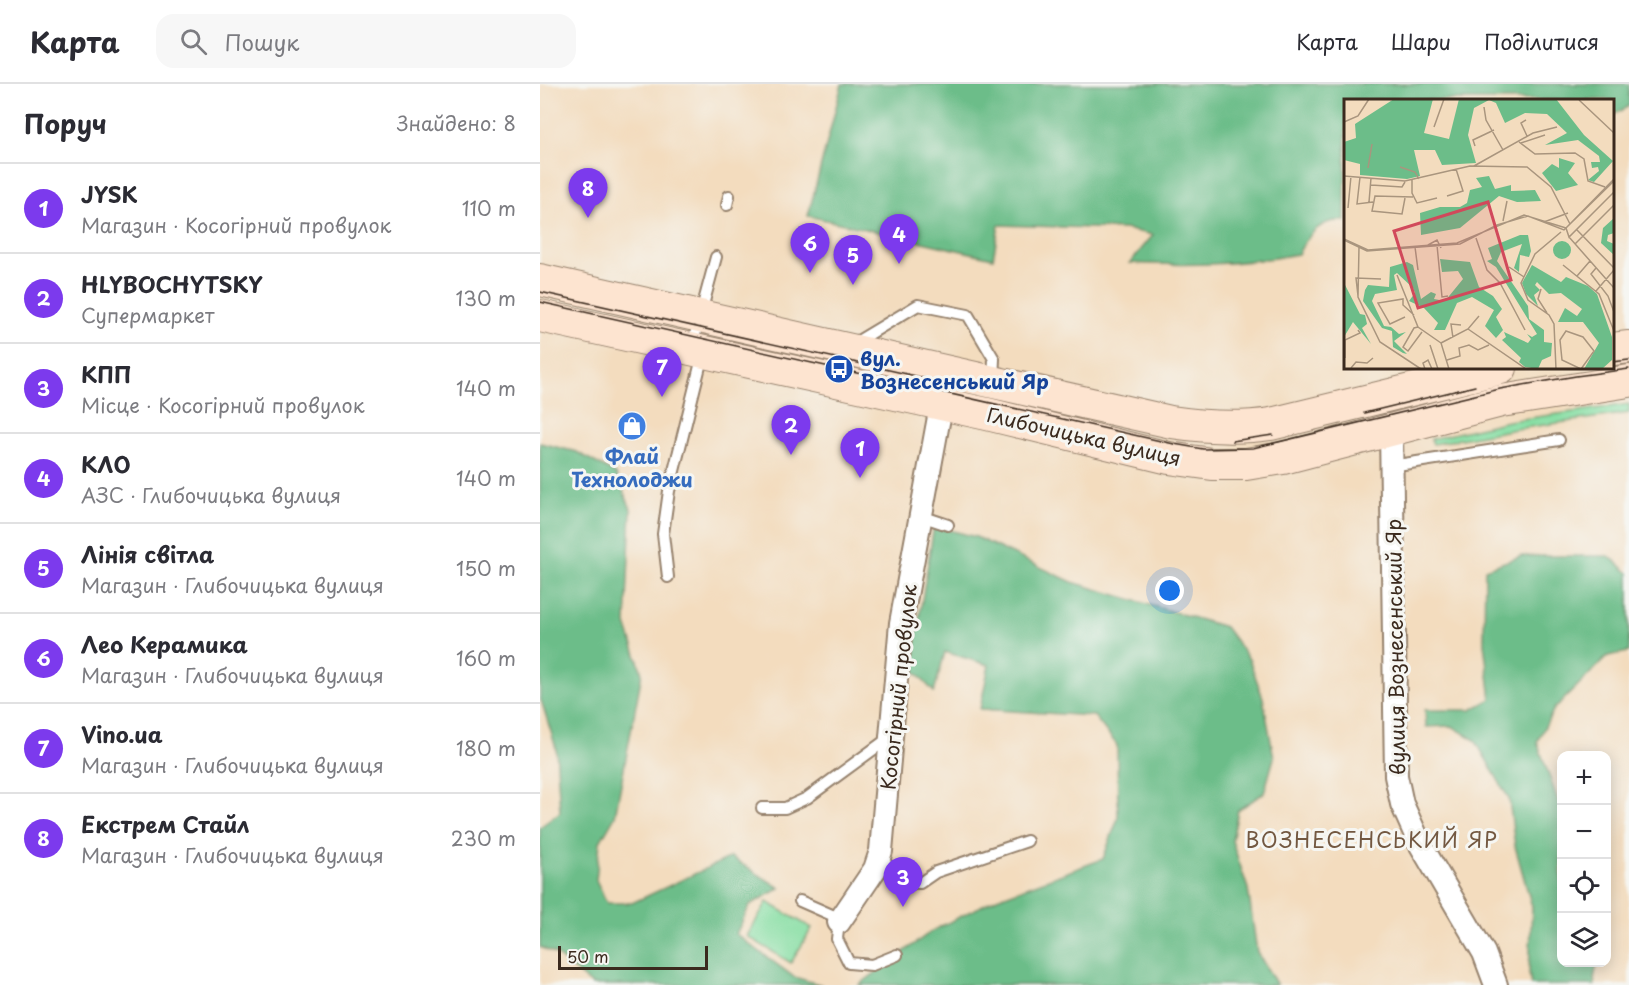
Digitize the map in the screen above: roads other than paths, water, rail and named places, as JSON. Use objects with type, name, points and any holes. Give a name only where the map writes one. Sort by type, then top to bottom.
[{"type":"main road","name":"Глибочицька вулиця","points":[[540,280],[703,334],[941,404],[990,397],[1205,427],[1241,428],[1271,424],[1497,369]]},
{"type":"main road","name":"Глибочицька вулиця","points":[[540,316],[847,348],[948,371],[990,397],[1168,458],[1212,464],[1246,464],[1283,458],[1501,401],[1629,381]]},
{"type":"main road","points":[[1614,349],[1629,347]]},
{"type":"street","name":"Косогірний провулок","points":[[840,921],[874,869],[881,851],[901,624],[948,371]]},
{"type":"street","name":"вулиця Вознесенський Яр","points":[[1391,430],[1396,776],[1402,804],[1419,842],[1485,953],[1496,985]]},
{"type":"lane","points":[[668,577],[663,534],[669,491],[703,334],[716,257]]},
{"type":"lane","points":[[847,348],[918,305],[968,315],[994,359],[990,397]]},
{"type":"lane","points":[[1391,466],[1559,440]]},
{"type":"lane","points":[[921,516],[948,525]]},
{"type":"lane","points":[[762,808],[785,808],[807,798],[892,736]]},
{"type":"lane","points":[[881,851],[892,876],[901,882],[920,883],[936,872],[1027,841]]},
{"type":"lane","points":[[800,901],[840,921],[837,939],[849,963],[872,965],[897,955]]},
{"type":"tram line","points":[[540,292],[974,389]]},
{"type":"tram line","points":[[540,302],[1203,449],[1253,448],[1500,389],[1629,369]]},
{"type":"tram line","points":[[1614,362],[1629,360]]},
{"type":"tram line","points":[[1364,413],[1475,386]]},
{"type":"tram line","points":[[1232,441],[1273,435]]},
{"type":"place","name":"Екстрем Стайл","points":[[588,218]]},
{"type":"place","name":"КЛО","points":[[899,264]]},
{"type":"place","name":"Лео Керамика","points":[[810,273]]},
{"type":"place","name":"Лінія світла","points":[[853,285]]},
{"type":"place","name":"вул. Вознесенський Яр","points":[[839,369]]},
{"type":"place","name":"Vino.ua","points":[[662,397]]},
{"type":"place","name":"Флай Технолоджи","points":[[632,426]]},
{"type":"place","name":"HLYBOCHYTSKY","points":[[791,455]]},
{"type":"place","name":"JYSK","points":[[860,478]]},
{"type":"place","name":"КПП","points":[[903,907]]},
{"type":"district","name":"ВОЗНЕСЕНСЬКИЙ ЯР","points":[[1372,839]]}]
